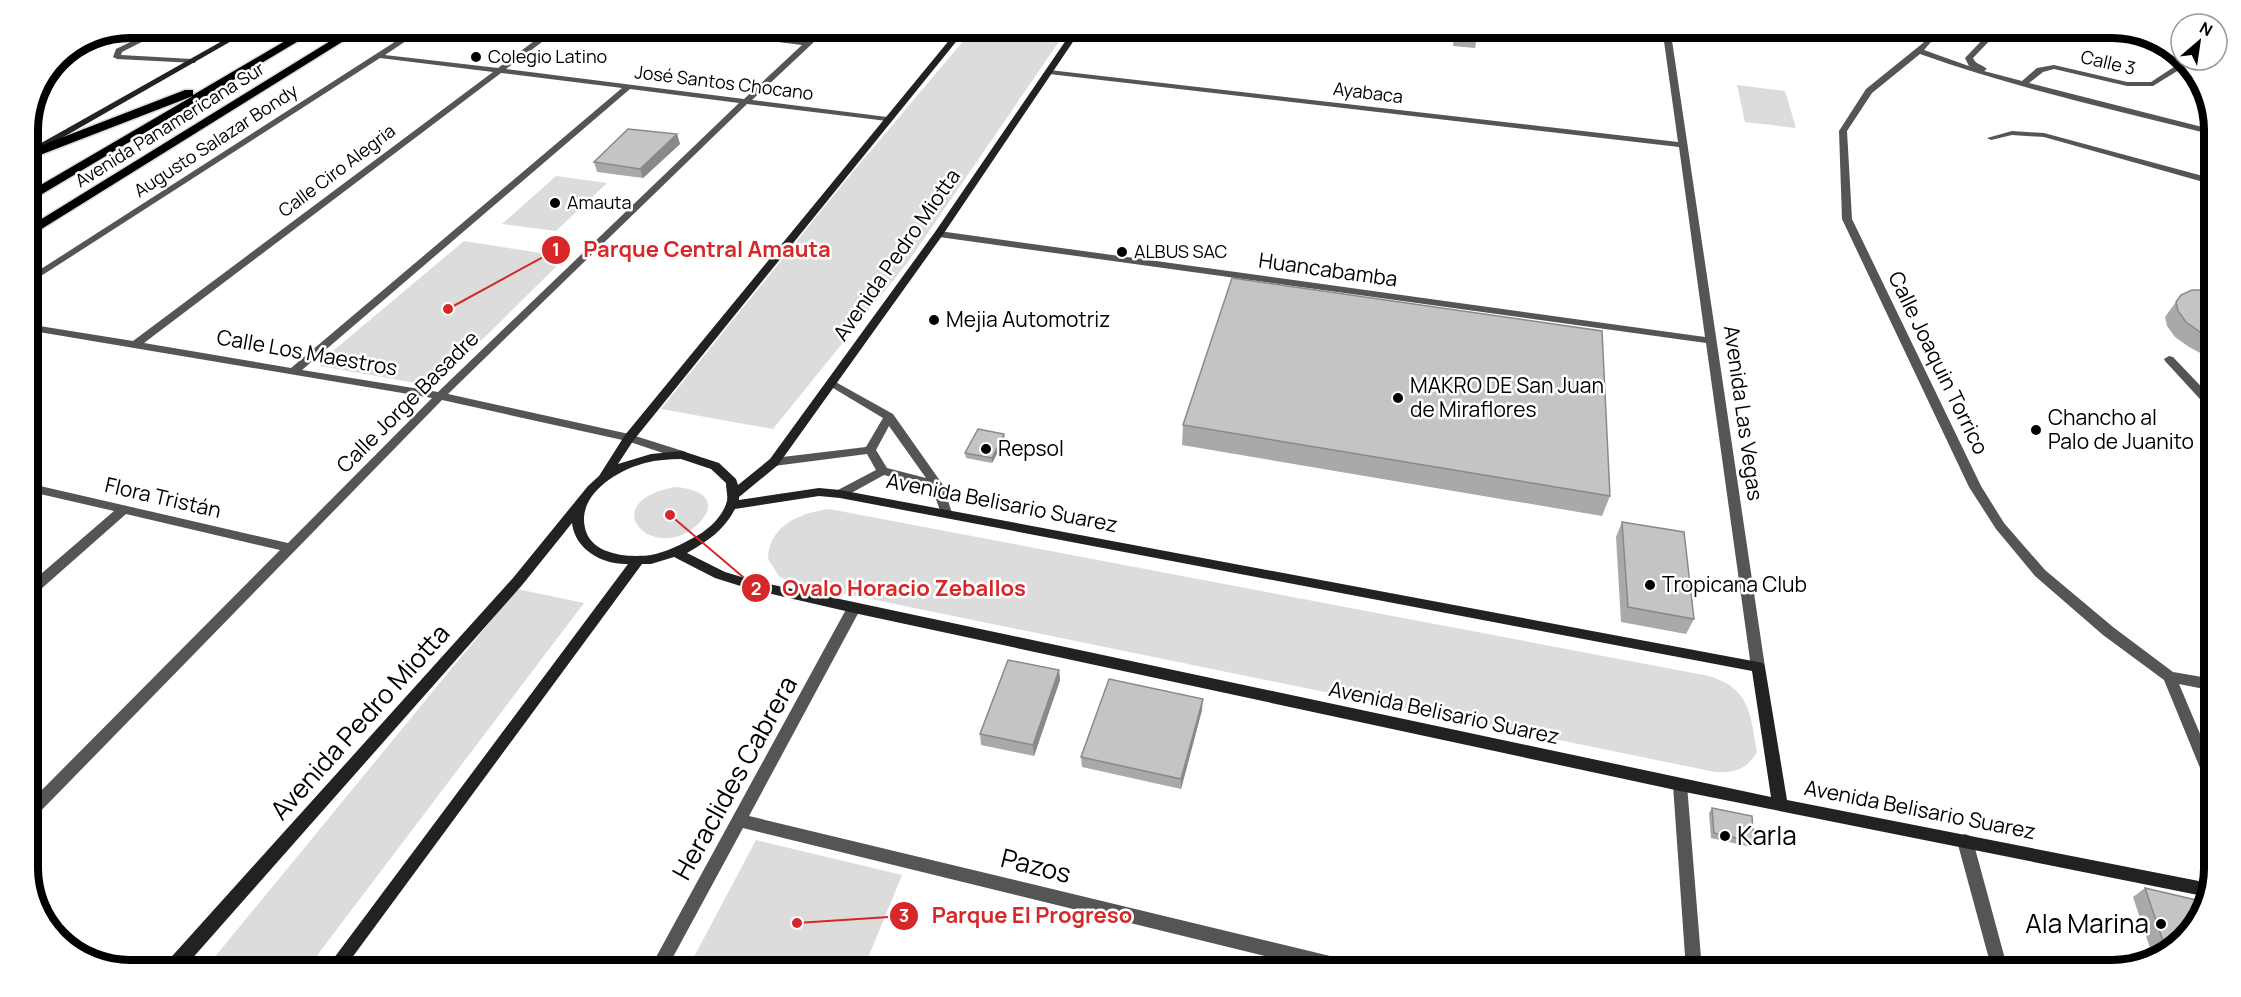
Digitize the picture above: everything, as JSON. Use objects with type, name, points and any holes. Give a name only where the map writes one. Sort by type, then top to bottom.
[{"type":"highway","name":"Avenida Panamericana Sur","points":[[38,192],[298,38]]},
{"type":"highway","name":"Avenida Panamericana Sur","points":[[38,227],[343,38]]},
{"type":"highway","points":[[38,151],[241,72]]},
{"type":"main road","points":[[38,149],[233,38]]},
{"type":"main road","points":[[603,478],[641,460],[682,455],[703,459],[719,468],[730,480],[733,500],[718,527],[693,546],[677,553],[638,561],[611,558],[590,548],[581,539],[577,528],[577,515],[582,503],[603,478],[629,438],[955,38]]},
{"type":"main road","name":"Avenida Pedro Miotta","points":[[733,500],[774,462],[832,383],[939,234],[1072,38]]},
{"type":"main road","name":"Avenida Belisario Suarez","points":[[733,500],[819,492],[840,495],[946,513],[1758,667]]},
{"type":"main road","name":"Avenida Pedro Miotta","points":[[180,960],[518,581],[582,503]]},
{"type":"main road","name":"Avenida Belisario Suarez","points":[[677,553],[720,575],[755,586],[1680,784],[2201,888]]},
{"type":"main road","points":[[340,960],[638,561]]},
{"type":"main road","name":"Avenida Las Vegas","points":[[1758,667],[1780,804]]},
{"type":"street","points":[[145,38],[119,51],[117,57],[192,61]]},
{"type":"street","name":"Augusto Salazar Bondy","points":[[38,275],[406,38]]},
{"type":"street","name":"Calle Ciro Alegria","points":[[136,344],[543,38]]},
{"type":"street","points":[[761,38],[808,44]]},
{"type":"street","name":"Calle Jorge Basadre","points":[[38,804],[440,396],[814,38]]},
{"type":"street","name":"Avenida Las Vegas","points":[[1668,38],[1758,667]]},
{"type":"street","name":"Calle Joaquin Torrico","points":[[1931,38],[1920,51],[1869,91],[1843,131],[1847,219],[1975,487],[2000,526],[2040,573],[2108,631],[2169,677]]},
{"type":"street","points":[[1988,38],[1969,58],[1976,66],[1999,77]]},
{"type":"street","points":[[1920,51],[1962,67],[2203,130]]},
{"type":"street","name":"José Santos Chocano","points":[[379,56],[887,119]]},
{"type":"street","name":"Calle 3","points":[[2023,84],[2040,70],[2054,67],[2127,84],[2153,84],[2172,72]]},
{"type":"street","name":"Ayabaca","points":[[1049,72],[1683,145]]},
{"type":"street","points":[[294,371],[628,87]]},
{"type":"street","points":[[1991,138],[2012,133],[2044,135],[2203,179]]},
{"type":"street","name":"Huancabamba","points":[[939,234],[1711,341]]},
{"type":"street","name":"Calle Los Maestros","points":[[38,329],[440,396],[629,438],[682,455]]},
{"type":"street","points":[[2169,358],[2203,395]]},
{"type":"street","points":[[832,383],[889,417],[937,484],[946,513]]},
{"type":"street","points":[[870,450],[889,417]]},
{"type":"street","points":[[774,462],[870,450]]},
{"type":"street","points":[[870,450],[883,471]]},
{"type":"street","points":[[840,495],[883,471],[937,484]]},
{"type":"street","name":"Flora Tristán","points":[[38,489],[291,548]]},
{"type":"street","points":[[38,584],[124,509]]},
{"type":"street","name":"Heraclides Cabrera","points":[[662,960],[855,608]]},
{"type":"street","points":[[2169,677],[2204,683]]},
{"type":"street","points":[[2169,677],[2204,761]]},
{"type":"street","points":[[1680,784],[1693,960]]},
{"type":"street","name":"Pazos","points":[[739,820],[1314,960]]},
{"type":"street","points":[[1965,841],[1997,960]]},
{"type":"shaded area","points":[[966,38],[1061,38],[908,262],[773,429],[661,409],[847,179]]},
{"type":"shaded area","points":[[1737,85],[1785,91],[1796,128],[1745,122]]},
{"type":"shaded area","name":"Amauta","points":[[556,176],[607,183],[556,231],[502,224]]},
{"type":"shaded area","points":[[464,241],[566,257],[438,383],[427,385],[320,366],[321,361]]},
{"type":"shaded area","points":[[675,487],[698,492],[707,501],[706,514],[700,522],[683,534],[666,538],[651,535],[640,528],[634,517],[637,506],[650,495]]},
{"type":"shaded area","points":[[829,509],[1709,676],[1723,681],[1741,696],[1750,715],[1757,752],[1744,767],[1728,772],[1715,772],[788,582],[779,576],[768,559],[774,538],[788,523],[797,518]]},
{"type":"shaded area","points":[[517,589],[584,603],[314,960],[212,960]]},
{"type":"shaded area","points":[[756,840],[902,875],[867,960],[692,960]]},
{"type":"building","points":[[628,129],[677,134],[640,169],[594,162]]},
{"type":"building","name":"MAKRO DE San Juan de Miraflores","points":[[1232,278],[1602,331],[1610,496],[1183,425]]},
{"type":"building","points":[[2192,290],[2203,290],[2203,334],[2186,322],[2178,311],[2176,302],[2181,295]]},
{"type":"building","name":"Repsol","points":[[978,429],[1004,434],[992,458],[965,453]]},
{"type":"building","name":"Tropicana Club","points":[[1622,522],[1684,532],[1694,619],[1628,607]]},
{"type":"building","points":[[1008,660],[1059,670],[1033,745],[980,734]]},
{"type":"building","points":[[1109,679],[1203,699],[1181,779],[1081,757]]},
{"type":"building","points":[[1712,808],[1752,816],[1754,842],[1714,833]]},
{"type":"building","points":[[2145,888],[2197,901],[2181,928],[2164,943]]},
{"type":"place","name":"Colegio Latino","points":[[476,57]]},
{"type":"place","name":"Amauta","points":[[555,203]]},
{"type":"place","name":"ALBUS SAC","points":[[1122,252]]},
{"type":"place","name":"Parque Central Amauta","points":[[448,309]]},
{"type":"place","name":"Mejia Automotriz","points":[[934,320]]},
{"type":"place","name":"MAKRO DE San Juan de Miraflores","points":[[1398,398]]},
{"type":"place","name":"Chancho al Palo de Juanito","points":[[2036,430]]},
{"type":"place","name":"Repsol","points":[[986,449]]},
{"type":"place","name":"Ovalo Horacio Zeballos","points":[[670,515]]},
{"type":"place","name":"Tropicana Club","points":[[1650,585]]},
{"type":"place","name":"Karla","points":[[1725,836]]},
{"type":"place","name":"Parque El Progreso","points":[[797,923]]},
{"type":"place","name":"Ala Marina","points":[[2161,924]]}]
